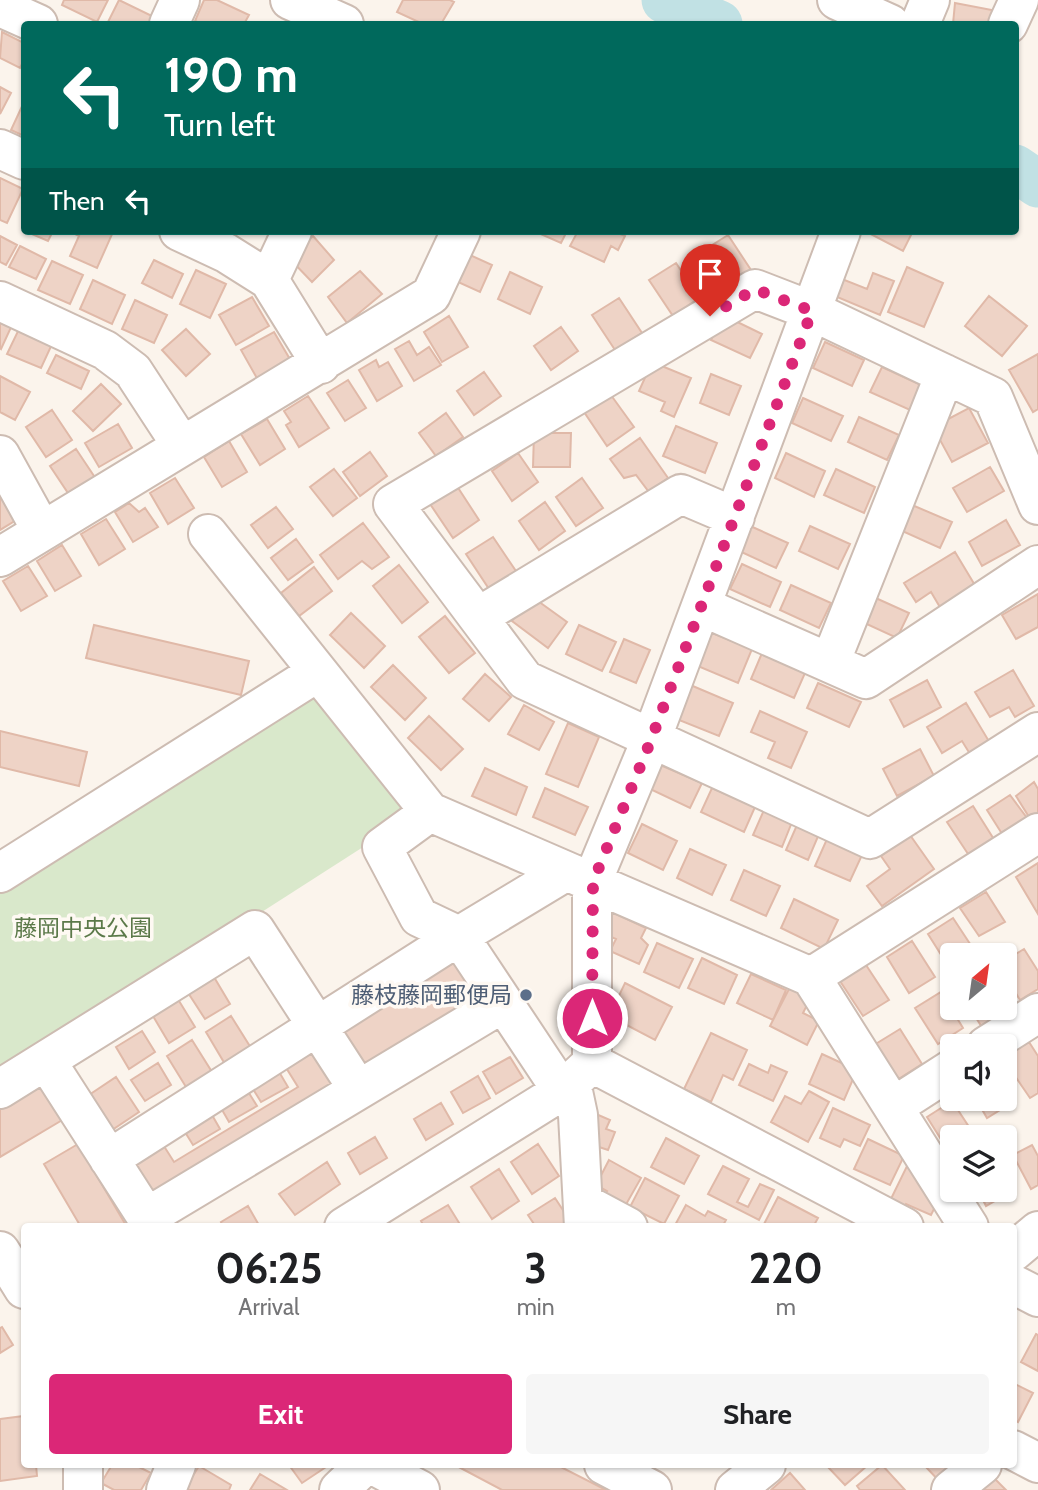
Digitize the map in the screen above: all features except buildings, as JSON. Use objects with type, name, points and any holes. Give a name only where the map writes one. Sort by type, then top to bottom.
[{"type":"street","points":[[170,21],[180,0]]},
{"type":"street","points":[[290,0],[337,21]]},
{"type":"street","points":[[837,0],[883,21]]},
{"type":"street","points":[[921,21],[930,0]]},
{"type":"street","points":[[1009,21],[1019,0]]},
{"type":"street","points":[[0,7],[31,21]]},
{"type":"street","points":[[0,149],[21,158]]},
{"type":"street","points":[[188,235],[226,253],[269,281],[321,364]]},
{"type":"street","points":[[269,281],[290,235]]},
{"type":"street","points":[[0,557],[431,295],[459,235]]},
{"type":"street","points":[[612,1223],[584,1216],[575,1079],[579,877],[651,740],[840,235]]},
{"type":"street","points":[[1038,505],[993,397],[812,311],[755,289],[394,504],[525,680],[870,839],[1038,732]]},
{"type":"street","points":[[0,301],[105,350],[133,371],[182,446]]},
{"type":"street","points":[[830,663],[945,374]]},
{"type":"street","points":[[0,455],[43,531]]},
{"type":"street","points":[[478,617],[681,494],[735,517]]},
{"type":"street","points":[[208,534],[430,812],[811,977],[966,1223]]},
{"type":"street","points":[[701,606],[866,679],[1038,565]]},
{"type":"street","points":[[0,873],[318,672]]},
{"type":"street","points":[[430,812],[382,847],[419,917],[459,936],[503,1003],[575,1079],[895,1223]]},
{"type":"street","points":[[811,977],[1038,833]]},
{"type":"street","points":[[109,1158],[459,936],[579,877]]},
{"type":"street","points":[[0,1089],[254,930],[318,1024],[358,1089]]},
{"type":"street","points":[[47,1062],[150,1222],[358,1089],[503,1003]]},
{"type":"street","points":[[1005,1034],[1038,1013]]},
{"type":"street","points":[[892,1107],[940,1077]]},
{"type":"street","points":[[360,1223],[392,1215],[575,1079]]},
{"type":"street","points":[[1017,1249],[1038,1231]]},
{"type":"street","points":[[0,1251],[21,1284]]},
{"type":"street","points":[[1017,1286],[1038,1297]]},
{"type":"street","points":[[1017,1452],[1038,1463]]},
{"type":"street","points":[[83,1468],[83,1490]]},
{"type":"street","points":[[166,1490],[175,1468]]},
{"type":"street","points":[[339,1490],[362,1468]]},
{"type":"street","points":[[379,1468],[420,1490]]},
{"type":"street","points":[[610,1468],[652,1490]]},
{"type":"street","points":[[735,1490],[762,1468]]},
{"type":"street","points":[[951,1490],[978,1468]]},
{"type":"green space","name":"藤岡中央公園","points":[[307,692],[327,696],[413,815],[0,1080],[0,883]]},
{"type":"waterway","points":[[665,0],[712,21]]},
{"type":"waterway","points":[[1019,171],[1038,184]]},
{"type":"place","name":"藤枝藤岡郵便局","points":[[526,995]]},
{"type":"route","points":[[592,1018],[593,882],[651,740],[812,311],[755,289],[710,316]]}]
